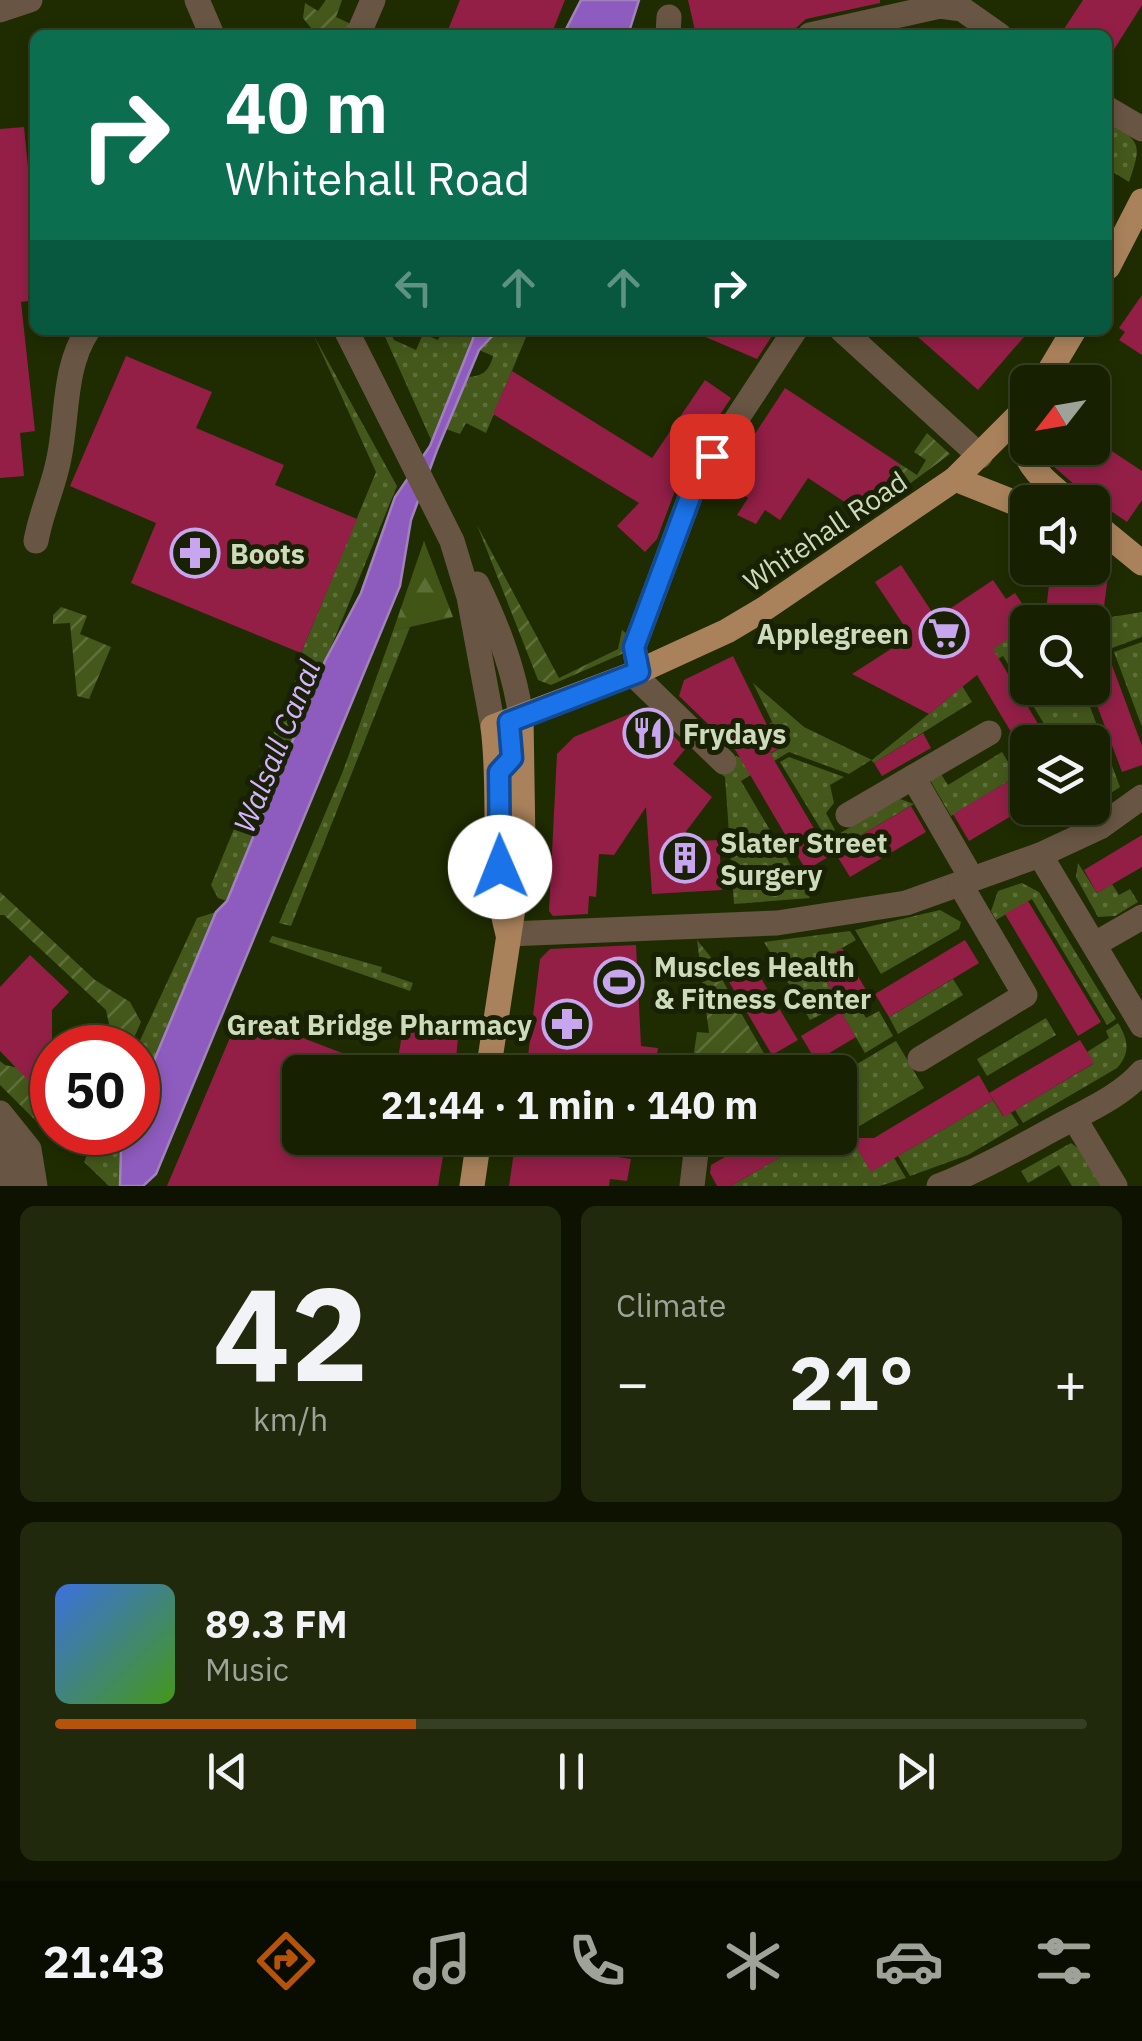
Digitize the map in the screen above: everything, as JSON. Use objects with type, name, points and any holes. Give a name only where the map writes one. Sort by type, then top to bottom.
[{"type":"main road","points":[[1112,261],[1139,216]]},
{"type":"main road","points":[[1054,365],[1071,335]]},
{"type":"main road","name":"Whitehall Road","points":[[508,722],[636,673],[764,610],[955,480],[1010,426]]},
{"type":"main road","points":[[1030,465],[1050,485]]},
{"type":"main road","points":[[955,480],[1010,501]]},
{"type":"main road","points":[[1110,542],[1142,563]]},
{"type":"main road","points":[[508,722],[499,772],[500,906],[508,934]]},
{"type":"main road","points":[[490,1055],[523,843],[508,722]]},
{"type":"main road","points":[[472,1186],[477,1155]]},
{"type":"street","points":[[0,10],[30,0]]},
{"type":"street","points":[[198,0],[210,30]]},
{"type":"street","points":[[360,30],[374,0]]},
{"type":"street","points":[[832,30],[940,6],[962,9],[991,30]]},
{"type":"street","points":[[1112,110],[1142,128]]},
{"type":"street","points":[[36,540],[59,460],[68,383],[85,335]]},
{"type":"street","points":[[349,335],[479,586],[505,648],[518,691],[508,722]]},
{"type":"street","points":[[724,762],[636,673],[634,647],[696,481],[793,335]]},
{"type":"street","points":[[847,335],[980,456]]},
{"type":"street","points":[[848,815],[988,733]]},
{"type":"street","points":[[913,777],[1025,995],[920,1059]]},
{"type":"street","points":[[508,934],[777,923],[906,903],[1040,855],[1100,827],[1142,797]]},
{"type":"street","points":[[1040,855],[1142,1025]]},
{"type":"street","points":[[1094,944],[1142,916]]},
{"type":"street","points":[[939,1186],[969,1175],[1074,1118],[1122,1090],[1142,1072]]},
{"type":"street","points":[[0,1116],[11,1155],[11,1186]]},
{"type":"street","points":[[0,1116],[29,1149],[35,1186]]},
{"type":"street","points":[[1074,1118],[1115,1186]]},
{"type":"street","points":[[692,1186],[696,1155]]},
{"type":"green space","points":[[326,0],[342,0],[336,17],[351,24],[344,30],[313,30],[303,18],[305,3],[318,11]]},
{"type":"green space","points":[[1112,124],[1136,145],[1129,182],[1112,171]]},
{"type":"green space","points":[[384,335],[392,335],[416,350],[423,335],[438,340],[440,335],[472,335],[432,442]]},
{"type":"green space","points":[[493,335],[527,335],[486,433],[466,423],[460,434],[446,429],[468,377],[485,372],[493,356],[479,350]]},
{"type":"green space","points":[[314,336],[397,486],[227,901],[218,898],[211,885],[376,472]]},
{"type":"green space","points":[[927,433],[950,454],[866,516],[900,464],[917,475],[926,460],[914,452]]},
{"type":"green space","points":[[477,525],[559,678],[618,649],[622,630],[630,636],[624,653],[551,685],[538,680]]},
{"type":"green space","points":[[424,541],[453,617],[393,631]]},
{"type":"green space","points":[[61,607],[87,616],[80,634],[111,647],[89,699],[77,696],[70,623],[53,624],[53,615]]},
{"type":"green space","points":[[1142,612],[1142,637],[1112,648],[1110,617]]},
{"type":"green space","points":[[410,627],[291,926],[279,923],[343,771],[393,631]]},
{"type":"green space","points":[[1010,636],[1010,668],[1003,656],[975,672],[985,658]]},
{"type":"green space","points":[[1142,642],[1142,727],[1114,652]]},
{"type":"green space","points":[[753,683],[804,727],[872,760],[961,684],[972,702],[874,763],[871,760],[849,774],[789,752],[741,781],[810,898],[734,904],[725,777],[721,774],[736,756],[755,759],[784,746]]},
{"type":"green space","points":[[1033,705],[1089,705],[1097,725],[1045,725]]},
{"type":"green space","points":[[1002,752],[1010,765],[1010,780],[951,816],[930,780],[937,768],[948,785]]},
{"type":"green space","points":[[789,757],[844,777],[830,785],[834,803],[826,813],[835,830],[825,836],[780,762]]},
{"type":"green space","points":[[1110,760],[1120,787],[1110,794]]},
{"type":"green space","points":[[900,799],[914,804],[834,851],[828,840]]},
{"type":"green space","points":[[1078,863],[1097,893],[1112,884],[1119,895],[1130,889],[1138,902],[1115,916],[1098,917],[1076,877]]},
{"type":"green space","points":[[1022,883],[1039,892],[1116,1019],[1107,1025],[1032,899],[996,920],[991,911],[998,891]]},
{"type":"green space","points":[[0,892],[95,980],[130,1002],[140,1025],[109,1025],[106,1010],[0,915]]},
{"type":"green space","points":[[940,910],[961,922],[959,929],[881,974],[855,930]]},
{"type":"green space","points":[[216,912],[160,1046],[160,1025],[147,1025],[197,918]]},
{"type":"green space","points":[[850,931],[856,940],[816,963],[840,1005],[810,1020],[764,942]]},
{"type":"green space","points":[[272,936],[382,967],[381,972],[413,983],[410,991],[269,942]]},
{"type":"green space","points":[[697,940],[722,971],[719,974],[765,1055],[694,1055],[697,1032],[709,1033]]},
{"type":"green space","points":[[953,979],[963,995],[898,1034],[889,1017]]},
{"type":"green space","points":[[857,1003],[866,1018],[879,1011],[893,1036],[865,1053],[841,1012]]},
{"type":"green space","points":[[1046,1018],[1056,1035],[987,1076],[977,1059]]},
{"type":"green space","points":[[1118,1023],[1126,1046],[1117,1068],[1023,1123],[1015,1110],[1093,1064],[1087,1052],[1109,1038],[1106,1031]]},
{"type":"green space","points":[[896,1041],[924,1088],[857,1127],[857,1064]]},
{"type":"green space","points":[[0,1061],[30,1071],[30,1115],[0,1085]]},
{"type":"green space","points":[[993,1100],[1003,1116],[1011,1113],[1019,1125],[968,1155],[910,1176],[898,1156]]},
{"type":"green space","points":[[1071,1143],[1083,1152],[1102,1186],[1072,1186],[1059,1165],[1028,1183],[1021,1171]]},
{"type":"green space","points":[[857,1148],[894,1158],[906,1178],[879,1186],[731,1186],[784,1155],[857,1155]]},
{"type":"green space","points":[[87,1155],[121,1155],[119,1186],[109,1186],[84,1162]]},
{"type":"shaded area","points":[[581,0],[639,0],[630,30],[566,30]]},
{"type":"shaded area","points":[[473,335],[493,335],[479,350],[437,450],[411,520],[400,586],[156,1174],[143,1186],[120,1186],[121,1155],[160,1155],[160,1046],[216,912],[227,901],[325,661],[361,593],[395,497],[430,446]]},
{"type":"building","points":[[460,0],[565,0],[553,30],[448,30]]},
{"type":"building","points":[[688,0],[880,0],[806,19],[787,30],[695,30]]},
{"type":"building","points":[[1083,0],[1142,0],[1112,53],[1112,30],[1063,30]]},
{"type":"building","points":[[24,127],[30,187],[30,301],[21,302],[35,431],[20,433],[24,476],[0,478],[0,129]]},
{"type":"building","points":[[1142,295],[1142,355],[1119,340],[1125,332],[1119,328]]},
{"type":"building","points":[[701,335],[773,335],[757,359]]},
{"type":"building","points":[[916,335],[1026,335],[978,390]]},
{"type":"building","points":[[126,356],[212,392],[196,428],[284,465],[275,485],[357,519],[301,653],[131,583],[156,523],[70,486]]},
{"type":"building","points":[[512,371],[652,458],[705,380],[731,398],[682,472],[657,539],[645,552],[617,526],[639,503],[493,414]]},
{"type":"building","points":[[785,388],[900,464],[866,516],[808,478],[780,520],[765,510],[756,524],[737,515],[748,498],[718,478],[743,439],[749,443]]},
{"type":"building","points":[[1110,450],[1142,471],[1142,500],[1127,522],[1110,510],[1110,485],[1075,485],[1052,465],[1110,465]]},
{"type":"building","points":[[901,565],[936,618],[993,580],[1006,599],[1015,593],[1023,605],[1010,605],[1010,637],[993,649],[1010,677],[1010,705],[1027,705],[1039,725],[1010,725],[1010,730],[977,675],[929,714],[852,674],[911,636],[875,582]]},
{"type":"building","points":[[1049,585],[1107,585],[1104,605],[1047,605]]},
{"type":"building","points":[[733,656],[767,725],[772,722],[784,746],[770,753],[830,856],[806,870],[736,751],[679,696],[684,680]]},
{"type":"building","points":[[1110,660],[1142,746],[1142,765],[1122,772],[1110,740],[1110,725],[1104,725],[1097,705],[1110,705]]},
{"type":"building","points":[[644,708],[686,748],[673,764],[712,797],[678,842],[719,840],[722,890],[652,894],[646,807],[614,855],[599,854],[596,897],[589,896],[588,914],[553,916],[549,911],[557,754],[574,737]]},
{"type":"building","points":[[923,733],[931,748],[882,776],[874,763]]},
{"type":"building","points":[[1010,781],[1010,817],[969,841],[953,814]]},
{"type":"building","points":[[911,806],[926,832],[850,877],[834,851]]},
{"type":"building","points":[[1142,835],[1142,867],[1097,893],[1084,870]]},
{"type":"building","points":[[1028,901],[1101,1022],[1078,1036],[1005,914]]},
{"type":"building","points":[[965,940],[979,963],[889,1017],[875,994]]},
{"type":"building","points":[[636,945],[641,1046],[658,1048],[657,1055],[528,1055],[540,959],[550,949]]},
{"type":"building","points":[[842,948],[866,990],[840,1005],[816,963]]},
{"type":"building","points":[[30,955],[69,992],[52,1010],[52,1025],[30,1025],[30,1082],[0,1051],[0,987]]},
{"type":"building","points":[[750,960],[798,1040],[772,1055],[725,975]]},
{"type":"building","points":[[841,1012],[856,1037],[826,1055],[812,1055],[801,1036]]},
{"type":"building","points":[[240,1014],[347,1055],[282,1055],[282,1155],[443,1155],[438,1186],[167,1186]]},
{"type":"building","points":[[459,1025],[456,1055],[399,1055],[403,1027]]},
{"type":"building","points":[[1080,1040],[1094,1063],[1004,1117],[989,1093]]},
{"type":"building","points":[[979,1075],[993,1100],[871,1172],[857,1148],[857,1138],[874,1138]]},
{"type":"building","points":[[514,1155],[604,1155],[631,1159],[627,1181],[610,1179],[609,1186],[509,1186]]},
{"type":"building","points":[[728,1155],[784,1155],[731,1186],[717,1186],[710,1173],[711,1165]]},
{"type":"place","name":"Boots","points":[[195,553]]},
{"type":"place","name":"Applegreen","points":[[944,633]]},
{"type":"place","name":"Frydays","points":[[648,733]]},
{"type":"place","name":"Slater Street Surgery","points":[[685,858]]},
{"type":"place","name":"Muscles Health & Fitness Center","points":[[619,982]]},
{"type":"place","name":"Great Bridge Pharmacy","points":[[567,1024]]},
{"type":"route","points":[[500,867],[499,772],[512,758],[509,722],[639,672],[634,647],[696,481],[712,456]]},
{"type":"water label","name":"Walsall Canal","points":[[276,746]]}]
